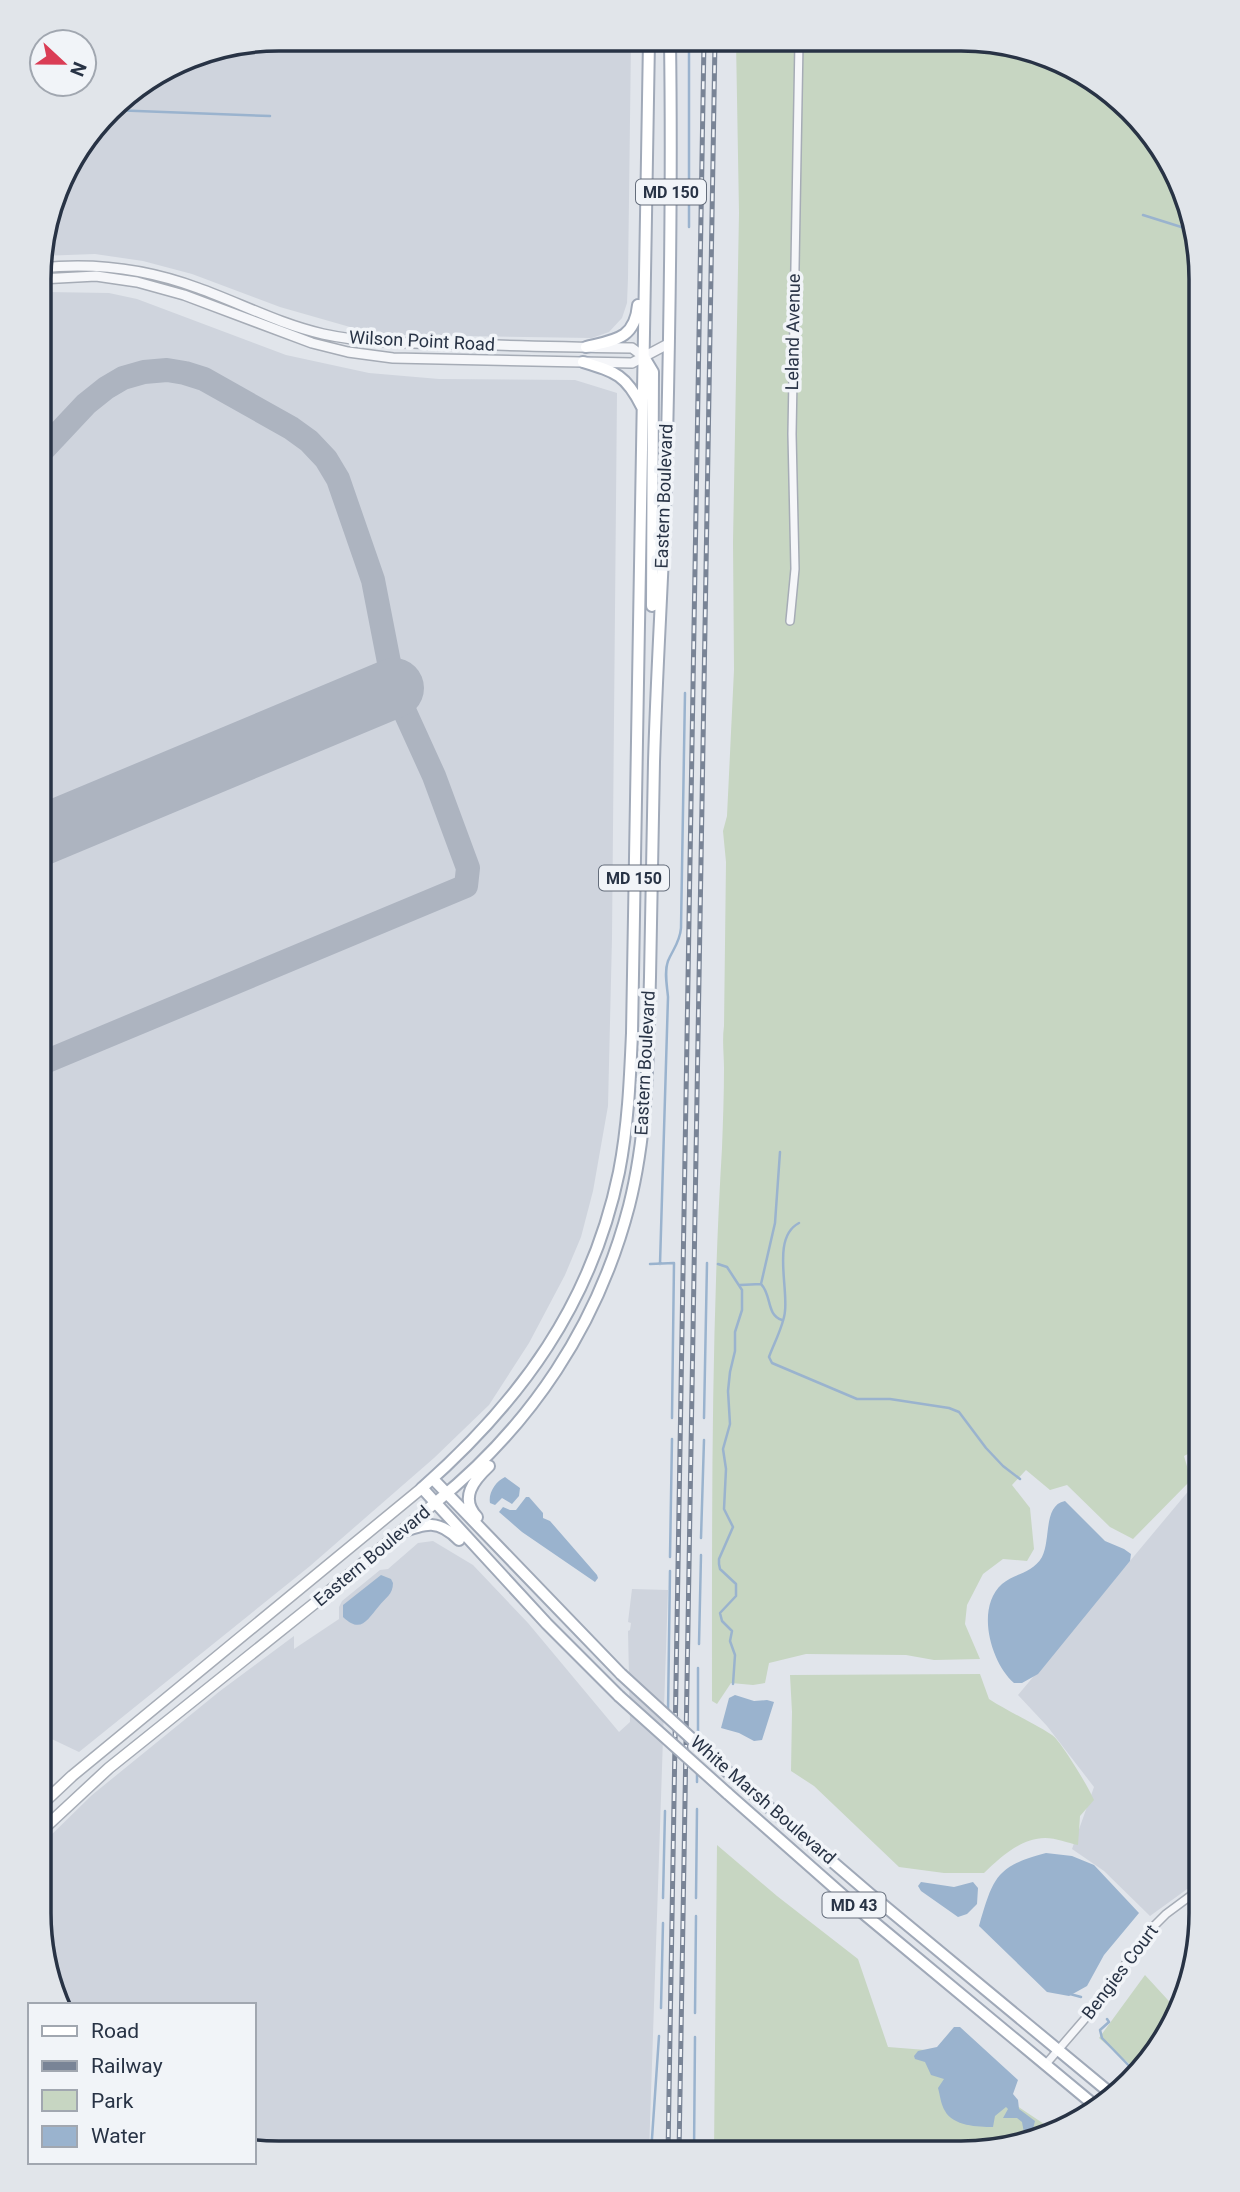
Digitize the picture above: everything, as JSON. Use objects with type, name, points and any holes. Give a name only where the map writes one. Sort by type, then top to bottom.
[{"type":"main road","name":"Eastern Boulevard","points":[[51,1796],[433,1479],[495,1419],[547,1349],[588,1270],[606,1219],[619,1173],[626,1123],[632,1033],[649,51]]},
{"type":"main road","name":"Eastern Boulevard","points":[[51,1822],[108,1768],[400,1533],[498,1447],[548,1385],[584,1325],[608,1271],[636,1177],[647,1077],[657,647],[665,500],[670,51]]},
{"type":"main road","points":[[586,347],[618,339],[632,327],[637,315],[645,253]]},
{"type":"main road","points":[[644,357],[653,372],[652,618],[657,647]]},
{"type":"main road","points":[[583,362],[610,371],[626,380],[642,408]]},
{"type":"main road","points":[[498,1447],[493,1461],[470,1489],[468,1504],[522,1564],[526,1578]]},
{"type":"main road","name":"White Marsh Boulevard","points":[[433,1479],[621,1674],[729,1773],[1106,2089]]},
{"type":"main road","name":"White Marsh Boulevard","points":[[422,1488],[619,1696],[863,1913],[1090,2101]]},
{"type":"main road","points":[[400,1533],[429,1524],[443,1527],[477,1558],[492,1564]]},
{"type":"street","name":"Leland Avenue","points":[[790,621],[795,569],[792,434],[799,51]]},
{"type":"street","name":"Wilson Point Road","points":[[52,267],[87,265],[137,270],[198,288],[271,318],[341,337],[393,343],[632,348],[644,357]]},
{"type":"street","name":"Wilson Point Road","points":[[51,278],[96,276],[137,282],[184,295],[312,343],[348,352],[393,358],[632,363],[668,344]]},
{"type":"street","points":[[381,342],[381,356]]},
{"type":"street","points":[[393,343],[393,358]]},
{"type":"street","name":"Bengies Court","points":[[1046,2064],[1096,2006],[1148,1932],[1189,1897]]},
{"type":"shaded area","points":[[278,51],[631,51],[627,303],[622,318],[609,332],[592,338],[402,335],[364,331],[280,307],[192,274],[143,261],[95,254],[53,256],[63,205],[81,165],[98,140],[128,107],[152,89],[191,68],[234,55]]},
{"type":"shaded area","points":[[51,292],[109,293],[137,299],[286,355],[369,373],[439,379],[575,380],[617,393],[608,1106],[593,1191],[581,1237],[565,1275],[529,1343],[489,1405],[434,1458],[310,1566],[79,1752],[51,1739]]},
{"type":"shaded area","points":[[1189,1490],[1189,1888],[1150,1916],[1104,1871],[1072,1849],[1094,1787],[1047,1726],[1018,1695]]},
{"type":"shaded area","points":[[433,1541],[473,1565],[528,1623],[619,1732],[630,1722],[628,1631],[631,1623],[628,1622],[632,1589],[668,1590],[649,2141],[256,2139],[256,2003],[70,2003],[63,1987],[53,1943],[51,1835],[92,1795],[220,1691],[294,1636],[294,1649],[339,1619],[342,1601],[380,1570],[388,1569],[418,1543]]},
{"type":"green space","points":[[736,51],[962,51],[1006,55],[1035,63],[1088,89],[1112,107],[1133,128],[1166,178],[1177,205],[1185,234],[1189,278],[1189,1453],[1184,1456],[1189,1482],[1133,1539],[1110,1527],[1067,1485],[1050,1490],[1026,1470],[1012,1485],[1030,1508],[1034,1549],[1027,1561],[1003,1559],[983,1574],[967,1605],[965,1624],[980,1659],[934,1660],[906,1655],[806,1654],[769,1663],[765,1683],[731,1683],[717,1704],[712,1701],[713,1424],[724,1088],[726,862],[723,831],[727,816],[734,670],[733,542],[739,213]]},
{"type":"green space","points":[[980,1674],[989,1699],[1052,1735],[1087,1786],[1094,1800],[1080,1816],[1078,1845],[1049,1838],[1028,1841],[1012,1850],[984,1873],[944,1873],[899,1867],[814,1786],[791,1771],[790,1675]]},
{"type":"green space","points":[[717,1845],[858,1959],[888,2047],[951,2052],[1014,2104],[1045,2125],[1006,2137],[962,2141],[714,2141]]},
{"type":"green space","points":[[1145,1975],[1171,2003],[1159,2027],[1131,2065],[1099,2038]]},
{"type":"water","points":[[505,1477],[520,1488],[519,1496],[512,1504],[502,1498],[495,1505],[490,1503],[493,1488]]},
{"type":"water","points":[[526,1497],[529,1497],[543,1513],[543,1518],[550,1521],[597,1575],[595,1582],[522,1532],[499,1512],[503,1507],[516,1510]]},
{"type":"water","points":[[1065,1501],[1105,1541],[1131,1554],[1130,1561],[1038,1674],[1022,1683],[1014,1683],[993,1649],[989,1635],[989,1607],[1002,1584],[1038,1563],[1045,1550],[1053,1509]]},
{"type":"water","points":[[381,1575],[391,1579],[393,1583],[390,1593],[363,1623],[359,1625],[349,1622],[343,1617],[343,1605]]},
{"type":"water","points":[[735,1695],[754,1701],[774,1702],[762,1740],[754,1741],[721,1728],[729,1698]]},
{"type":"water","points":[[1046,1853],[1072,1856],[1094,1865],[1139,1913],[1104,1955],[1087,1986],[1069,1996],[1047,1992],[979,1926],[993,1886],[1006,1869]]},
{"type":"water","points":[[921,1882],[954,1887],[973,1882],[978,1888],[977,1904],[967,1914],[958,1917],[921,1891],[918,1886]]},
{"type":"water","points":[[954,2027],[960,2027],[1018,2080],[1013,2094],[1018,2100],[1019,2109],[1035,2121],[1033,2130],[1024,2132],[1022,2122],[1017,2118],[1003,2118],[1008,2109],[1006,2107],[995,2116],[993,2127],[960,2123],[949,2116],[938,2088],[944,2079],[931,2075],[925,2062],[915,2059],[914,2056],[918,2051],[937,2047]]},
{"type":"waterway","points":[[689,51],[689,227]]},
{"type":"waterway","points":[[124,110],[270,116]]},
{"type":"waterway","points":[[1143,215],[1183,228]]},
{"type":"waterway","points":[[660,1264],[668,997],[666,970],[681,928],[685,693]]},
{"type":"waterway","points":[[761,1284],[775,1223],[780,1152]]},
{"type":"waterway","points":[[799,1223],[791,1230],[783,1250],[785,1311],[769,1357],[772,1363],[857,1399],[890,1399],[959,1412],[986,1448],[1020,1479]]},
{"type":"waterway","points":[[650,1264],[674,1263],[672,1418]]},
{"type":"waterway","points":[[704,1418],[707,1263]]},
{"type":"waterway","points":[[718,1264],[727,1267],[742,1290],[742,1310],[735,1332],[735,1351],[728,1391],[730,1424],[723,1449],[726,1469],[724,1509],[733,1527],[719,1559],[720,1569],[736,1584],[736,1596],[720,1613],[722,1621],[732,1631],[730,1641],[735,1655],[733,1684]]},
{"type":"waterway","points":[[761,1284],[771,1309],[782,1320]]},
{"type":"waterway","points":[[740,1285],[761,1284]]},
{"type":"waterway","points":[[670,1557],[672,1439]]},
{"type":"waterway","points":[[701,1538],[704,1440]]},
{"type":"waterway","points":[[699,1644],[701,1555]]},
{"type":"waterway","points":[[668,1712],[670,1571]]},
{"type":"waterway","points":[[698,1668],[698,1741]]},
{"type":"waterway","points":[[697,1772],[697,1782]]},
{"type":"waterway","points":[[696,1898],[697,1809]]},
{"type":"waterway","points":[[663,1898],[665,1811]]},
{"type":"waterway","points":[[695,2013],[696,1916]]},
{"type":"waterway","points":[[661,2008],[663,1923]]},
{"type":"waterway","points":[[1070,1994],[1081,1997]]},
{"type":"waterway","points":[[1107,2019],[1109,2022],[1100,2030],[1102,2038],[1130,2067]]},
{"type":"waterway","points":[[652,2141],[659,2036]]},
{"type":"waterway","points":[[694,2141],[695,2037]]},
{"type":"taxiway","points":[[51,441],[86,404],[106,388],[123,378],[144,372],[167,370],[204,379],[309,441],[326,459],[338,479],[373,580],[394,688],[434,776],[468,868],[466,886],[51,1059]]},
{"type":"runway","points":[[51,831],[394,688]]},
{"type":"railway","points":[[668,2141],[704,51]]},
{"type":"railway","points":[[679,2141],[715,51]]}]
